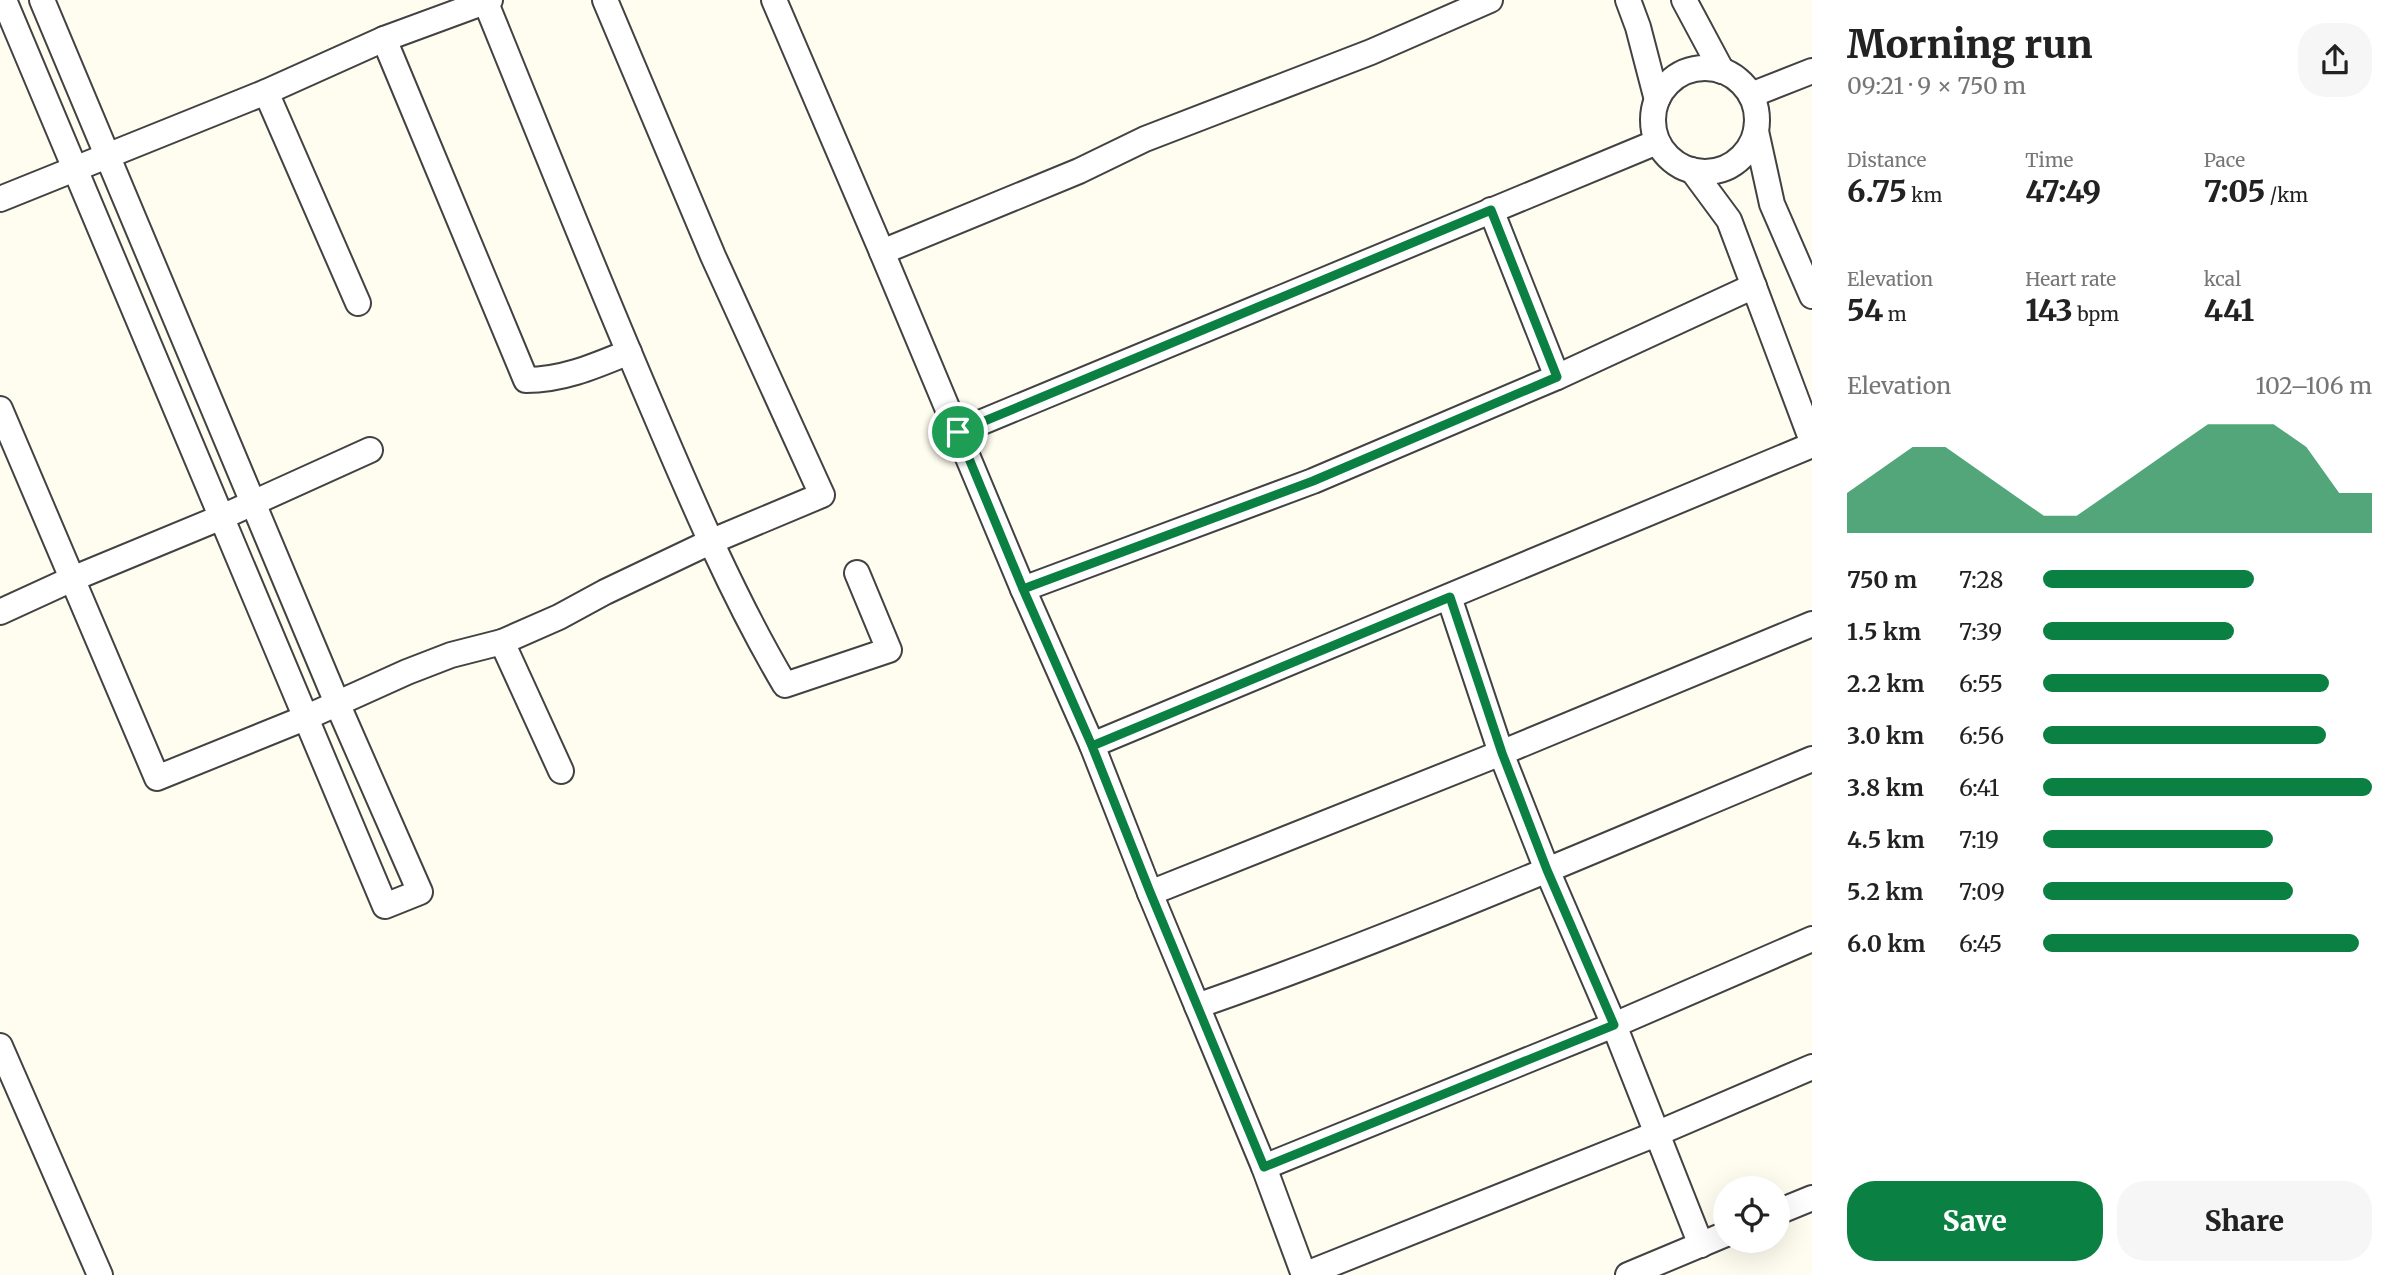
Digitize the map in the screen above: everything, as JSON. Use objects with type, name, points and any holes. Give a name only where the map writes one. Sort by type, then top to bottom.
[{"type":"street","points":[[4,0],[385,906],[420,892],[337,703],[42,0]]},
{"type":"street","points":[[0,409],[157,778],[451,655],[502,642],[559,617],[710,542],[821,495],[713,256],[605,0]]},
{"type":"street","points":[[774,0],[1092,746],[1264,1167],[1304,1275],[1656,1134],[1812,1067]]},
{"type":"street","points":[[882,252],[1079,171],[1145,139],[1371,52],[1490,0]]},
{"type":"street","points":[[1092,746],[1812,443],[1729,220],[1692,170],[1670,158],[1657,142],[1654,125],[1657,100],[1628,0]]},
{"type":"street","points":[[1684,0],[1723,71]]},
{"type":"street","points":[[0,199],[266,92],[384,38],[488,1],[628,352],[710,542],[754,632],[785,685],[889,650],[858,573]]},
{"type":"street","points":[[384,38],[526,380],[547,380],[582,371],[628,352]]},
{"type":"street","points":[[1657,100],[1667,84],[1684,72],[1703,67],[1734,76],[1751,95],[1772,204],[1806,264],[1812,296]]},
{"type":"street","points":[[1751,95],[1812,71]]},
{"type":"street","points":[[266,92],[358,303]]},
{"type":"street","points":[[1692,170],[1713,171],[1732,164],[1748,150],[1756,131]]},
{"type":"street","points":[[958,432],[1657,142]]},
{"type":"street","points":[[1491,210],[1557,377]]},
{"type":"street","points":[[1023,589],[1313,481],[1557,377],[1754,286]]},
{"type":"street","points":[[0,612],[370,450]]},
{"type":"street","points":[[1450,597],[1502,753],[1547,870],[1614,1025],[1701,1245]]},
{"type":"street","points":[[1150,892],[1502,753],[1812,624]]},
{"type":"street","points":[[502,642],[561,771]]},
{"type":"street","points":[[1197,1006],[1276,978],[1547,870],[1812,759]]},
{"type":"street","points":[[1264,1167],[1614,1025],[1812,939]]},
{"type":"street","points":[[0,1046],[100,1275]]},
{"type":"street","points":[[1790,1207],[1812,1198]]},
{"type":"street","points":[[1628,1275],[1713,1240]]},
{"type":"route","points":[[958,432],[1023,589],[1092,746],[1264,1167],[1614,1025],[1547,870],[1502,753],[1450,597],[1092,746],[1058,667],[1023,589],[1313,481],[1557,377],[1491,210],[958,432]]}]
